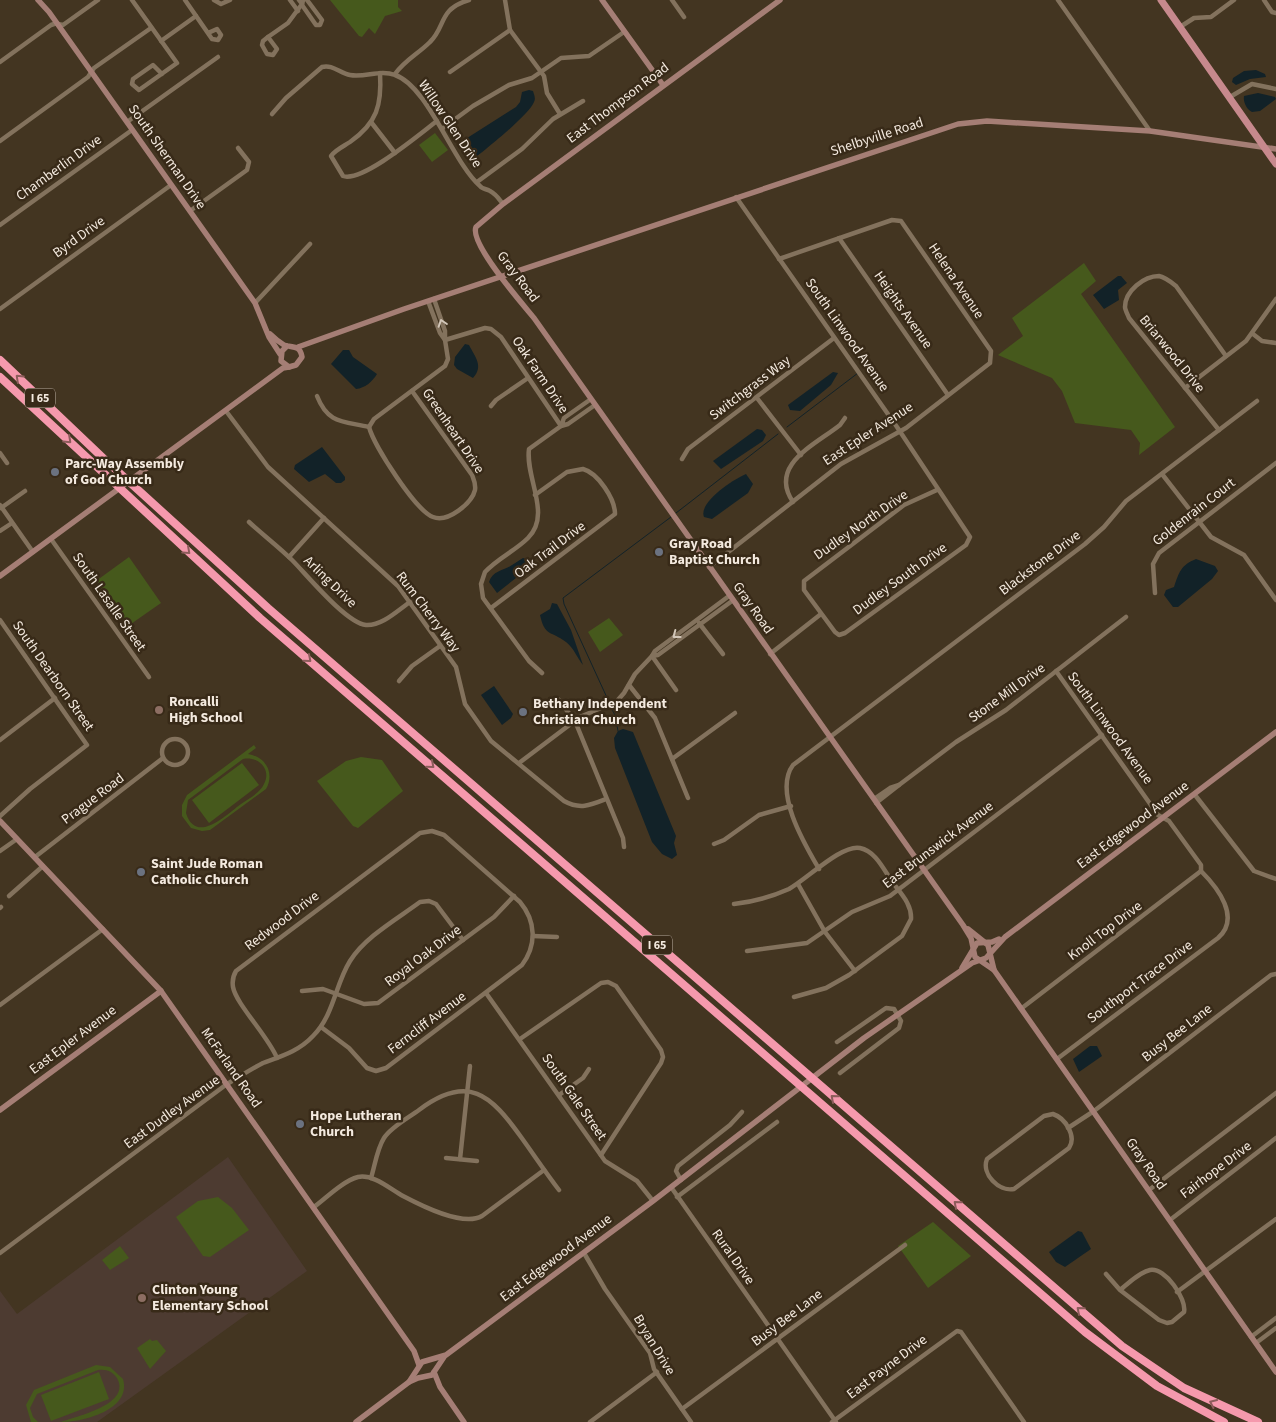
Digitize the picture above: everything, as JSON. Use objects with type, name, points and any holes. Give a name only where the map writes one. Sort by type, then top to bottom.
[{"type":"highway","name":"I 65","points":[[0,360],[103,458],[268,608],[1101,1329],[1142,1361],[1184,1388],[1258,1422]]},
{"type":"highway","name":"I 65","points":[[0,377],[268,624],[1092,1338],[1157,1386],[1224,1422]]},
{"type":"main road","name":"South Sherman Drive","points":[[38,0],[254,302],[281,357]]},
{"type":"main road","points":[[602,0],[663,85]]},
{"type":"main road","name":"East Thompson Road","points":[[474,231],[480,222],[503,204],[780,0]]},
{"type":"main road","points":[[1161,0],[1276,164]]},
{"type":"main road","name":"Shelbyville Road","points":[[501,276],[962,123],[987,121],[1150,131],[1276,149]]},
{"type":"main road","name":"Gray Road","points":[[474,231],[476,240],[501,276],[534,318],[708,567],[963,925],[971,938],[972,949]]},
{"type":"main road","points":[[257,388],[281,357],[287,346],[298,347],[501,276]]},
{"type":"main road","name":"South Sherman Drive","points":[[268,332],[287,346]]},
{"type":"main road","points":[[0,576],[282,368],[299,363],[302,353],[323,337]]},
{"type":"main road","points":[[298,347],[302,353]]},
{"type":"main road","points":[[281,357],[289,367]]},
{"type":"main road","name":"East Edgewood Avenue","points":[[989,954],[1005,937],[1276,732]]},
{"type":"main road","name":"McFarland Road","points":[[0,821],[161,991],[414,1351],[419,1367]]},
{"type":"main road","name":"Gray Road","points":[[963,925],[983,942]]},
{"type":"main road","name":"East Edgewood Avenue","points":[[983,942],[992,942],[1005,937]]},
{"type":"main road","points":[[983,942],[988,945],[989,954],[981,959],[975,957],[972,949],[976,943],[983,942]]},
{"type":"main road","name":"East Edgewood Avenue","points":[[958,974],[972,949]]},
{"type":"main road","name":"Gray Road","points":[[989,954],[994,970]]},
{"type":"main road","name":"Gray Road","points":[[981,959],[994,970],[1022,1008],[1276,1372]]},
{"type":"main road","name":"East Edgewood Avenue","points":[[356,1422],[409,1382],[419,1367],[428,1361],[446,1355],[671,1188],[898,1014],[981,959]]},
{"type":"main road","name":"East Epler Avenue","points":[[0,1110],[161,991]]},
{"type":"main road","name":"McFarland Road","points":[[414,1351],[428,1361]]},
{"type":"main road","name":"East Edgewood Avenue","points":[[409,1382],[425,1377],[435,1371],[446,1355]]},
{"type":"main road","points":[[428,1361],[435,1371],[440,1387],[464,1422]]},
{"type":"main road","points":[[419,1367],[425,1377],[440,1387]]},
{"type":"street","points":[[0,62],[50,25],[63,24],[98,0]]},
{"type":"street","points":[[132,0],[177,63],[162,74],[139,90],[132,84],[132,79],[154,65],[162,74]]},
{"type":"street","points":[[185,0],[208,33]]},
{"type":"street","points":[[216,1],[222,4],[230,0]]},
{"type":"street","points":[[290,0],[298,11]]},
{"type":"street","points":[[301,1],[316,25],[320,25],[322,20],[307,0]]},
{"type":"street","points":[[272,114],[286,98],[322,67],[327,66],[352,75],[395,74],[406,60],[432,41],[446,14],[459,4],[469,0]]},
{"type":"street","points":[[505,0],[510,30],[541,72],[553,103],[560,114]]},
{"type":"street","points":[[672,0],[684,17]]},
{"type":"street","points":[[1058,0],[1150,131]]},
{"type":"street","points":[[1180,27],[1194,18],[1211,17],[1234,0]]},
{"type":"street","points":[[1264,0],[1272,12],[1276,13]]},
{"type":"street","points":[[268,37],[288,24],[298,11],[301,1]]},
{"type":"street","points":[[161,41],[196,16]]},
{"type":"street","points":[[0,141],[151,28]]},
{"type":"street","points":[[450,72],[510,30]]},
{"type":"street","points":[[443,128],[473,106],[509,85],[527,80],[562,58],[590,56],[624,32]]},
{"type":"street","points":[[127,122],[218,56]]},
{"type":"street","points":[[380,73],[380,100],[371,122],[358,136],[331,155],[332,161],[345,177],[371,168],[437,121]]},
{"type":"street","name":"Willow Glen Drive","points":[[395,74],[409,84],[443,128],[458,158],[480,187],[495,194],[503,204]]},
{"type":"street","points":[[1230,97],[1252,84],[1276,88]]},
{"type":"street","points":[[477,182],[522,149],[560,114],[583,101]]},
{"type":"street","points":[[371,122],[394,153]]},
{"type":"street","name":"Chamberlin Drive","points":[[0,225],[132,130]]},
{"type":"street","points":[[190,211],[247,170],[249,166],[238,148]]},
{"type":"street","name":"Byrd Drive","points":[[0,309],[171,184]]},
{"type":"street","name":"South Linwood Avenue","points":[[736,197],[899,431],[970,537]]},
{"type":"street","name":"Helena Avenue","points":[[840,238],[898,220],[904,224],[991,352],[992,357]]},
{"type":"street","points":[[780,259],[840,238]]},
{"type":"street","name":"Heights Avenue","points":[[840,238],[948,395]]},
{"type":"street","points":[[254,302],[310,244]]},
{"type":"street","name":"Briarwood Drive","points":[[1219,430],[1129,318],[1126,307],[1129,294],[1137,284],[1160,276],[1176,286],[1226,356]]},
{"type":"street","points":[[1185,388],[1253,334],[1276,299]]},
{"type":"street","points":[[317,396],[323,411],[331,418],[369,427],[374,419],[445,366],[448,359],[445,331],[431,300]]},
{"type":"street","name":"Oak Farm Drive","points":[[445,340],[479,329],[491,329],[501,337],[561,426]]},
{"type":"street","points":[[1253,334],[1262,341],[1276,343]]},
{"type":"street","name":"Switchgrass Way","points":[[682,459],[688,450],[834,338]]},
{"type":"street","name":"East Epler Avenue","points":[[708,567],[847,460],[899,431],[948,395],[990,363],[992,357]]},
{"type":"street","points":[[491,406],[528,378]]},
{"type":"street","name":"Greenheart Drive","points":[[369,427],[376,445],[420,508],[434,518],[440,519],[445,518],[460,508],[470,499],[475,489],[472,475],[412,391]]},
{"type":"street","points":[[757,398],[801,456]]},
{"type":"street","points":[[561,426],[564,418],[591,399]]},
{"type":"street","name":"Blackstone Drive","points":[[791,806],[787,784],[790,769],[829,737],[1085,544],[1104,527],[1126,501],[1257,401]]},
{"type":"street","points":[[542,673],[528,661],[483,598],[483,578],[491,565],[532,534],[539,521],[528,460],[529,449],[595,405]]},
{"type":"street","name":"Rum Cherry Way","points":[[226,411],[265,464],[393,581],[410,602],[457,671],[467,708],[491,741],[564,801],[574,806],[584,807],[606,799]]},
{"type":"street","points":[[793,502],[785,484],[785,475],[789,467],[840,425],[845,418]]},
{"type":"street","points":[[0,453],[7,463]]},
{"type":"street","name":"Goldenrain Court","points":[[1155,593],[1153,570],[1155,559],[1161,551],[1276,463]]},
{"type":"street","name":"Oak Trail Drive","points":[[491,608],[615,514],[615,506],[596,478],[583,469],[567,472],[535,495]]},
{"type":"street","points":[[1162,474],[1199,522],[1217,541],[1244,554],[1276,600]]},
{"type":"street","name":"Dudley North Drive","points":[[822,614],[804,590],[803,584],[806,578],[900,508],[937,490]]},
{"type":"street","points":[[25,491],[1,507],[33,552]]},
{"type":"street","points":[[288,557],[324,518]]},
{"type":"street","name":"Arling Drive","points":[[249,522],[288,557],[317,588],[358,623],[368,625],[379,623],[410,602]]},
{"type":"street","points":[[0,531],[12,523]]},
{"type":"street","name":"Dudley South Drive","points":[[822,614],[835,632],[839,635],[845,633],[966,545],[970,537]]},
{"type":"street","name":"South Lasalle Street","points":[[51,539],[149,677]]},
{"type":"street","points":[[519,763],[575,721],[610,704],[624,693],[639,668],[655,651],[731,598]]},
{"type":"street","points":[[652,656],[658,655],[731,598]]},
{"type":"street","points":[[770,654],[822,614]]},
{"type":"street","name":"Stone Mill Drive","points":[[875,801],[890,788],[899,785],[956,742],[999,714],[1126,617]]},
{"type":"street","name":"South Dearborn Street","points":[[0,620],[87,745],[24,794],[0,816]]},
{"type":"street","points":[[697,620],[723,654]]},
{"type":"street","points":[[399,681],[412,666],[440,646]]},
{"type":"street","points":[[652,656],[676,690]]},
{"type":"street","name":"South Linwood Avenue","points":[[1056,671],[1158,814],[1169,821],[1201,865],[1201,871],[1224,902],[1229,918]]},
{"type":"street","points":[[629,685],[654,718],[688,798]]},
{"type":"street","points":[[0,740],[55,698]]},
{"type":"street","points":[[558,699],[575,721],[623,838],[624,847]]},
{"type":"street","points":[[672,759],[735,713]]},
{"type":"street","name":"East Brunswick Avenue","points":[[746,951],[802,945],[825,932],[852,912],[884,899],[924,871],[1102,735]]},
{"type":"street","name":"Prague Road","points":[[179,740],[185,744],[187,756],[182,762],[171,764],[163,758],[163,747],[168,741],[179,740]]},
{"type":"street","name":"Prague Road","points":[[35,857],[163,758]]},
{"type":"street","points":[[1195,795],[1254,871],[1276,879]]},
{"type":"street","points":[[714,844],[724,840],[759,815],[791,806],[797,830],[819,869]]},
{"type":"street","name":"Redwood Drive","points":[[277,1058],[269,1042],[234,992],[232,982],[236,971],[378,864],[425,832],[435,831],[444,836],[514,896]]},
{"type":"street","points":[[0,851],[17,839]]},
{"type":"street","points":[[734,904],[769,897],[798,884],[843,850],[860,848],[874,855],[898,890],[910,909],[911,919],[909,928],[902,936],[855,972],[826,988],[794,997]]},
{"type":"street","points":[[9,896],[44,866]]},
{"type":"street","name":"Knoll Top Drive","points":[[1022,1008],[1201,871]]},
{"type":"street","points":[[798,884],[825,932],[855,972]]},
{"type":"street","points":[[514,896],[528,914],[533,936],[557,936]]},
{"type":"street","name":"Royal Oak Drive","points":[[302,990],[318,988],[364,1004],[378,1003],[496,916],[514,896]]},
{"type":"street","name":"East Dudley Avenue","points":[[0,1253],[227,1084],[257,1066],[301,1046],[321,1026],[347,968],[361,948],[419,903],[426,901],[436,905],[463,940]]},
{"type":"street","name":"Southport Trace Drive","points":[[1057,1059],[1222,934],[1229,918]]},
{"type":"street","points":[[0,1005],[103,929]]},
{"type":"street","name":"Ferncliff Avenue","points":[[321,1026],[350,1048],[367,1068],[381,1070],[522,965],[530,953],[533,936]]},
{"type":"street","name":"Busy Bee Lane","points":[[1068,1128],[1094,1111],[1276,973]]},
{"type":"street","points":[[520,1039],[602,982],[610,982],[616,986],[661,1050],[661,1063],[601,1155]]},
{"type":"street","name":"South Gale Street","points":[[486,993],[601,1155],[610,1166],[638,1181],[653,1201]]},
{"type":"street","points":[[837,1042],[885,1008],[892,1008],[902,1022],[899,1028],[840,1073]]},
{"type":"street","points":[[460,1159],[470,1066]]},
{"type":"street","points":[[559,1095],[584,1078],[588,1069]]},
{"type":"street","points":[[371,1178],[380,1145],[388,1133],[436,1098],[451,1093],[467,1093],[482,1096],[498,1106],[559,1190]]},
{"type":"street","points":[[1149,1190],[1276,1093]]},
{"type":"street","points":[[681,1180],[676,1171],[678,1166],[730,1125],[742,1112]]},
{"type":"street","points":[[1051,1114],[1058,1116],[1068,1128],[1072,1137],[1070,1147],[1017,1187],[1006,1189],[986,1172],[987,1159],[1044,1116],[1051,1114]]},
{"type":"street","points":[[677,1197],[777,1122]]},
{"type":"street","name":"Fairhope Drive","points":[[1170,1220],[1276,1138]]},
{"type":"street","points":[[446,1158],[477,1161]]},
{"type":"street","points":[[314,1207],[351,1180],[362,1177],[371,1178],[404,1196],[442,1213],[463,1220],[474,1220],[544,1170]]},
{"type":"street","name":"Rural Drive","points":[[671,1188],[834,1421]]},
{"type":"street","points":[[1177,1292],[1276,1219]]},
{"type":"street","name":"Busy Bee Lane","points":[[682,1409],[904,1245]]},
{"type":"street","name":"Bryan Drive","points":[[584,1253],[605,1290],[649,1351],[656,1372],[691,1422]]},
{"type":"street","points":[[1106,1274],[1120,1290],[1159,1320],[1167,1323],[1175,1321],[1184,1312],[1184,1303],[1164,1274],[1153,1270],[1143,1272],[1120,1290]]},
{"type":"street","points":[[1251,1337],[1276,1318]]},
{"type":"street","points":[[1256,1343],[1276,1328]]},
{"type":"street","name":"East Payne Drive","points":[[834,1421],[957,1331],[961,1332],[1024,1422]]},
{"type":"street","points":[[590,1422],[656,1372]]},
{"type":"shaded area","points":[[1256,70],[1265,74],[1266,77],[1250,79],[1236,85],[1232,82],[1233,78],[1244,71]]},
{"type":"shaded area","points":[[533,91],[535,98],[524,115],[471,161],[468,160],[461,145],[464,140],[516,107],[520,102],[522,92]]},
{"type":"shaded area","points":[[1258,93],[1275,97],[1276,99],[1260,111],[1252,112],[1246,106],[1244,96]]},
{"type":"shaded area","points":[[1118,276],[1121,276],[1127,283],[1118,290],[1119,300],[1104,309],[1093,295]]},
{"type":"shaded area","points":[[465,344],[469,345],[478,365],[473,378],[457,369],[454,365],[455,357]]},
{"type":"shaded area","points":[[343,350],[349,350],[353,357],[377,374],[373,380],[356,389],[331,364]]},
{"type":"shaded area","points":[[833,372],[838,373],[831,385],[800,411],[790,410],[788,405]]},
{"type":"shaded area","points":[[757,429],[762,430],[766,435],[763,441],[721,469],[713,461]]},
{"type":"shaded area","points":[[322,447],[345,477],[345,480],[341,483],[336,483],[325,474],[309,482],[294,469],[295,465]]},
{"type":"shaded area","points":[[746,474],[753,484],[748,493],[712,519],[704,517],[706,505],[711,498]]},
{"type":"shaded area","points":[[523,558],[529,560],[530,567],[497,593],[489,582],[493,575]]},
{"type":"shaded area","points":[[1196,559],[1215,566],[1218,571],[1212,579],[1178,607],[1173,607],[1164,595],[1166,590],[1174,587],[1181,570]]},
{"type":"shaded area","points":[[552,603],[557,604],[571,630],[583,665],[569,644],[544,627],[540,615],[550,609]]},
{"type":"shaded area","points":[[494,686],[513,714],[502,725],[481,695]]},
{"type":"shaded area","points":[[623,729],[633,732],[676,836],[674,843],[677,855],[672,859],[662,854],[652,842],[615,748],[614,738],[618,731]]},
{"type":"shaded area","points":[[1090,1046],[1097,1046],[1102,1056],[1079,1072],[1073,1059]]},
{"type":"shaded area","points":[[228,1157],[307,1271],[97,1422],[0,1422],[0,1291],[17,1314]]},
{"type":"shaded area","points":[[1078,1231],[1082,1232],[1091,1249],[1065,1267],[1056,1262],[1049,1252]]},
{"type":"green space","points":[[330,0],[398,0],[398,7],[402,11],[385,16],[375,34],[369,28],[362,37],[359,36]]},
{"type":"green space","points":[[435,133],[448,150],[432,162],[419,145]]},
{"type":"green space","points":[[1084,263],[1096,281],[1081,294],[1175,427],[1139,455],[1140,443],[1131,430],[1075,423],[1062,391],[1052,378],[998,355],[1023,336],[1012,318]]},
{"type":"green space","points":[[129,557],[161,603],[128,626],[96,581]]},
{"type":"green space","points":[[609,618],[623,635],[600,652],[588,632]]},
{"type":"green space","points":[[254,745],[256,748],[248,754],[260,758],[269,772],[269,783],[266,789],[210,830],[202,831],[191,828],[182,816],[182,805],[187,795]],"holes":[[[243,759],[258,762],[265,769],[266,778],[260,790],[212,825],[197,827],[191,822],[186,813],[188,800]]]},
{"type":"green space","points":[[361,757],[382,760],[403,791],[358,828],[353,826],[317,781],[346,761]]},
{"type":"green space","points":[[242,763],[259,785],[209,823],[192,800]]},
{"type":"green space","points":[[218,1197],[232,1208],[249,1230],[210,1257],[203,1256],[176,1217],[198,1201]]},
{"type":"green space","points":[[933,1222],[971,1256],[928,1288],[898,1246]]},
{"type":"green space","points":[[120,1246],[129,1258],[110,1270],[102,1260]]},
{"type":"green space","points":[[150,1339],[152,1341],[157,1340],[166,1351],[150,1369],[137,1348]]},
{"type":"green space","points":[[96,1365],[110,1367],[123,1379],[124,1390],[120,1399],[113,1406],[93,1417],[61,1422],[100,1408],[116,1396],[119,1389],[116,1377],[110,1372],[98,1370],[37,1394],[30,1408],[33,1417],[38,1422],[31,1422],[26,1405],[34,1390]]},
{"type":"green space","points":[[99,1372],[109,1399],[51,1421],[41,1395]]},
{"type":"waterway","points":[[787,427],[858,373]]},
{"type":"waterway","points":[[676,513],[778,434]]},
{"type":"waterway","points":[[609,702],[564,604],[563,598],[671,517]]},
{"type":"waterway","points":[[610,706],[615,715],[618,731]]},
{"type":"place","name":"Parc-Way Assembly of God Church","points":[[55,472]]},
{"type":"place","name":"Gray Road Baptist Church","points":[[659,552]]},
{"type":"place","name":"Roncalli High School","points":[[159,710]]},
{"type":"place","name":"Bethany Independent Christian Church","points":[[523,712]]},
{"type":"place","name":"Saint Jude Roman Catholic Church","points":[[141,872]]},
{"type":"place","name":"Hope Lutheran Church","points":[[300,1124]]},
{"type":"place","name":"Clinton Young Elementary School","points":[[142,1298]]}]
